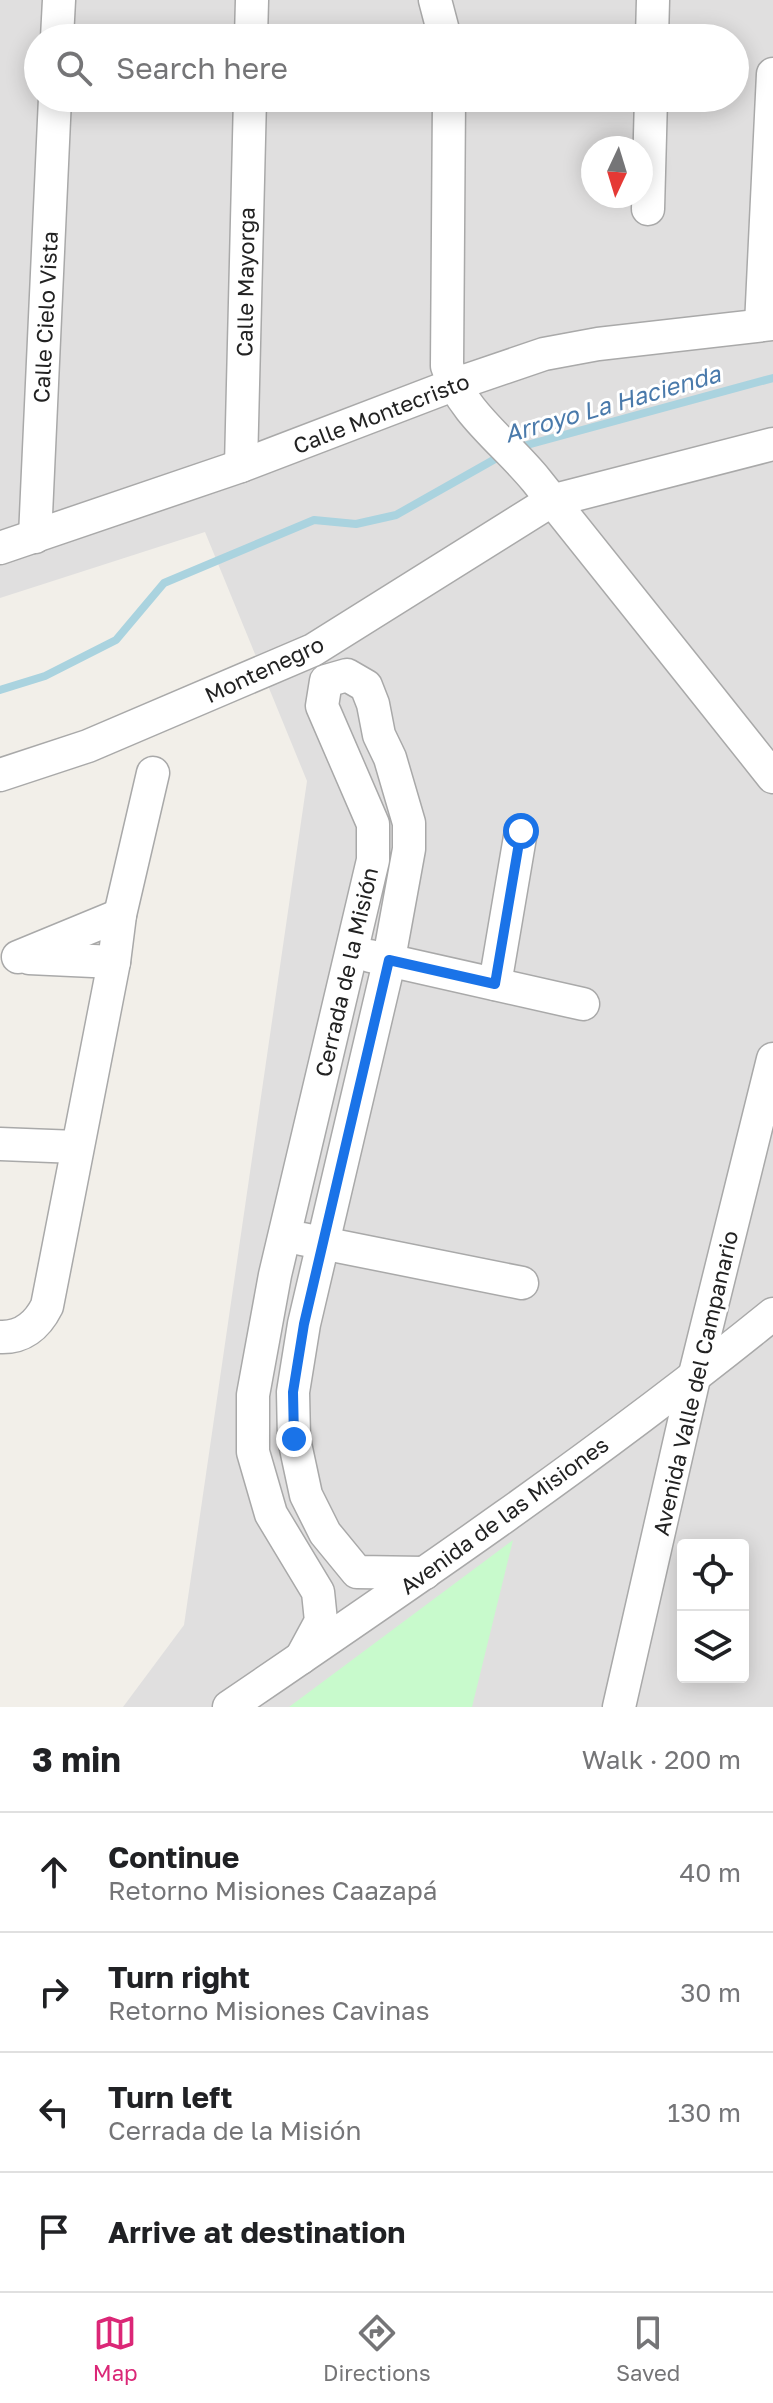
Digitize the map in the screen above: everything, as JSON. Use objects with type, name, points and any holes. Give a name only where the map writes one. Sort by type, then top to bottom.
[{"type":"street","points":[[58,24],[59,0]]},
{"type":"street","points":[[251,24],[252,0]]},
{"type":"street","points":[[435,0],[441,24]]},
{"type":"street","points":[[652,24],[653,0]]},
{"type":"street","points":[[767,324],[773,74]]},
{"type":"street","name":"Calle Cielo Vista","points":[[35,537],[54,112]]},
{"type":"street","name":"Calle Mayorga","points":[[241,466],[250,112]]},
{"type":"street","points":[[449,112],[447,366],[462,396],[543,490],[773,777]]},
{"type":"street","points":[[648,209],[651,112]]},
{"type":"street","name":"Calle Montecristo","points":[[0,548],[241,466],[462,396],[544,354],[598,344],[767,324]]},
{"type":"street","name":"Montenegro","points":[[0,775],[88,746],[313,650],[543,490],[773,444]]},
{"type":"street","name":"Cerrada de la Misión","points":[[301,1658],[321,1621],[318,1592],[274,1519],[253,1452],[253,1395],[284,1236],[373,860],[373,824],[322,706],[326,681],[347,675],[366,686],[373,704],[379,735],[390,758],[409,823],[409,849],[389,960],[304,1324],[293,1392],[294,1439],[306,1495],[325,1533],[357,1572],[425,1573]]},
{"type":"street","points":[[0,1337],[12,1337],[29,1329],[39,1321],[47,1306],[114,962],[120,915],[153,773]]},
{"type":"street","points":[[495,984],[521,831]]},
{"type":"street","points":[[9,957],[120,915]]},
{"type":"street","points":[[351,953],[583,1004]]},
{"type":"street","points":[[9,957],[114,962]]},
{"type":"street","name":"Avenida Valle del Campanario","points":[[619,1707],[694,1378],[773,1059]]},
{"type":"street","points":[[0,1144],[77,1147]]},
{"type":"street","points":[[284,1236],[522,1283]]},
{"type":"street","name":"Avenida de las Misiones","points":[[229,1707],[425,1573],[694,1378],[773,1314]]},
{"type":"street","points":[[274,1519],[311,1505]]},
{"type":"shaded area","points":[[0,0],[773,0],[773,1707],[123,1707],[184,1625],[307,781],[205,532],[0,598]]},
{"type":"green space","points":[[513,1540],[472,1707],[289,1707]]},
{"type":"waterway","name":"Arroyo La Hacienda","points":[[516,448],[773,378]]},
{"type":"waterway","name":"Arroyo La Hacienda","points":[[0,690],[45,676],[116,640],[164,583],[314,520],[356,524],[396,515],[504,454]]},
{"type":"route","points":[[294,1439],[293,1392],[304,1324],[389,960],[495,984],[521,831]]}]
